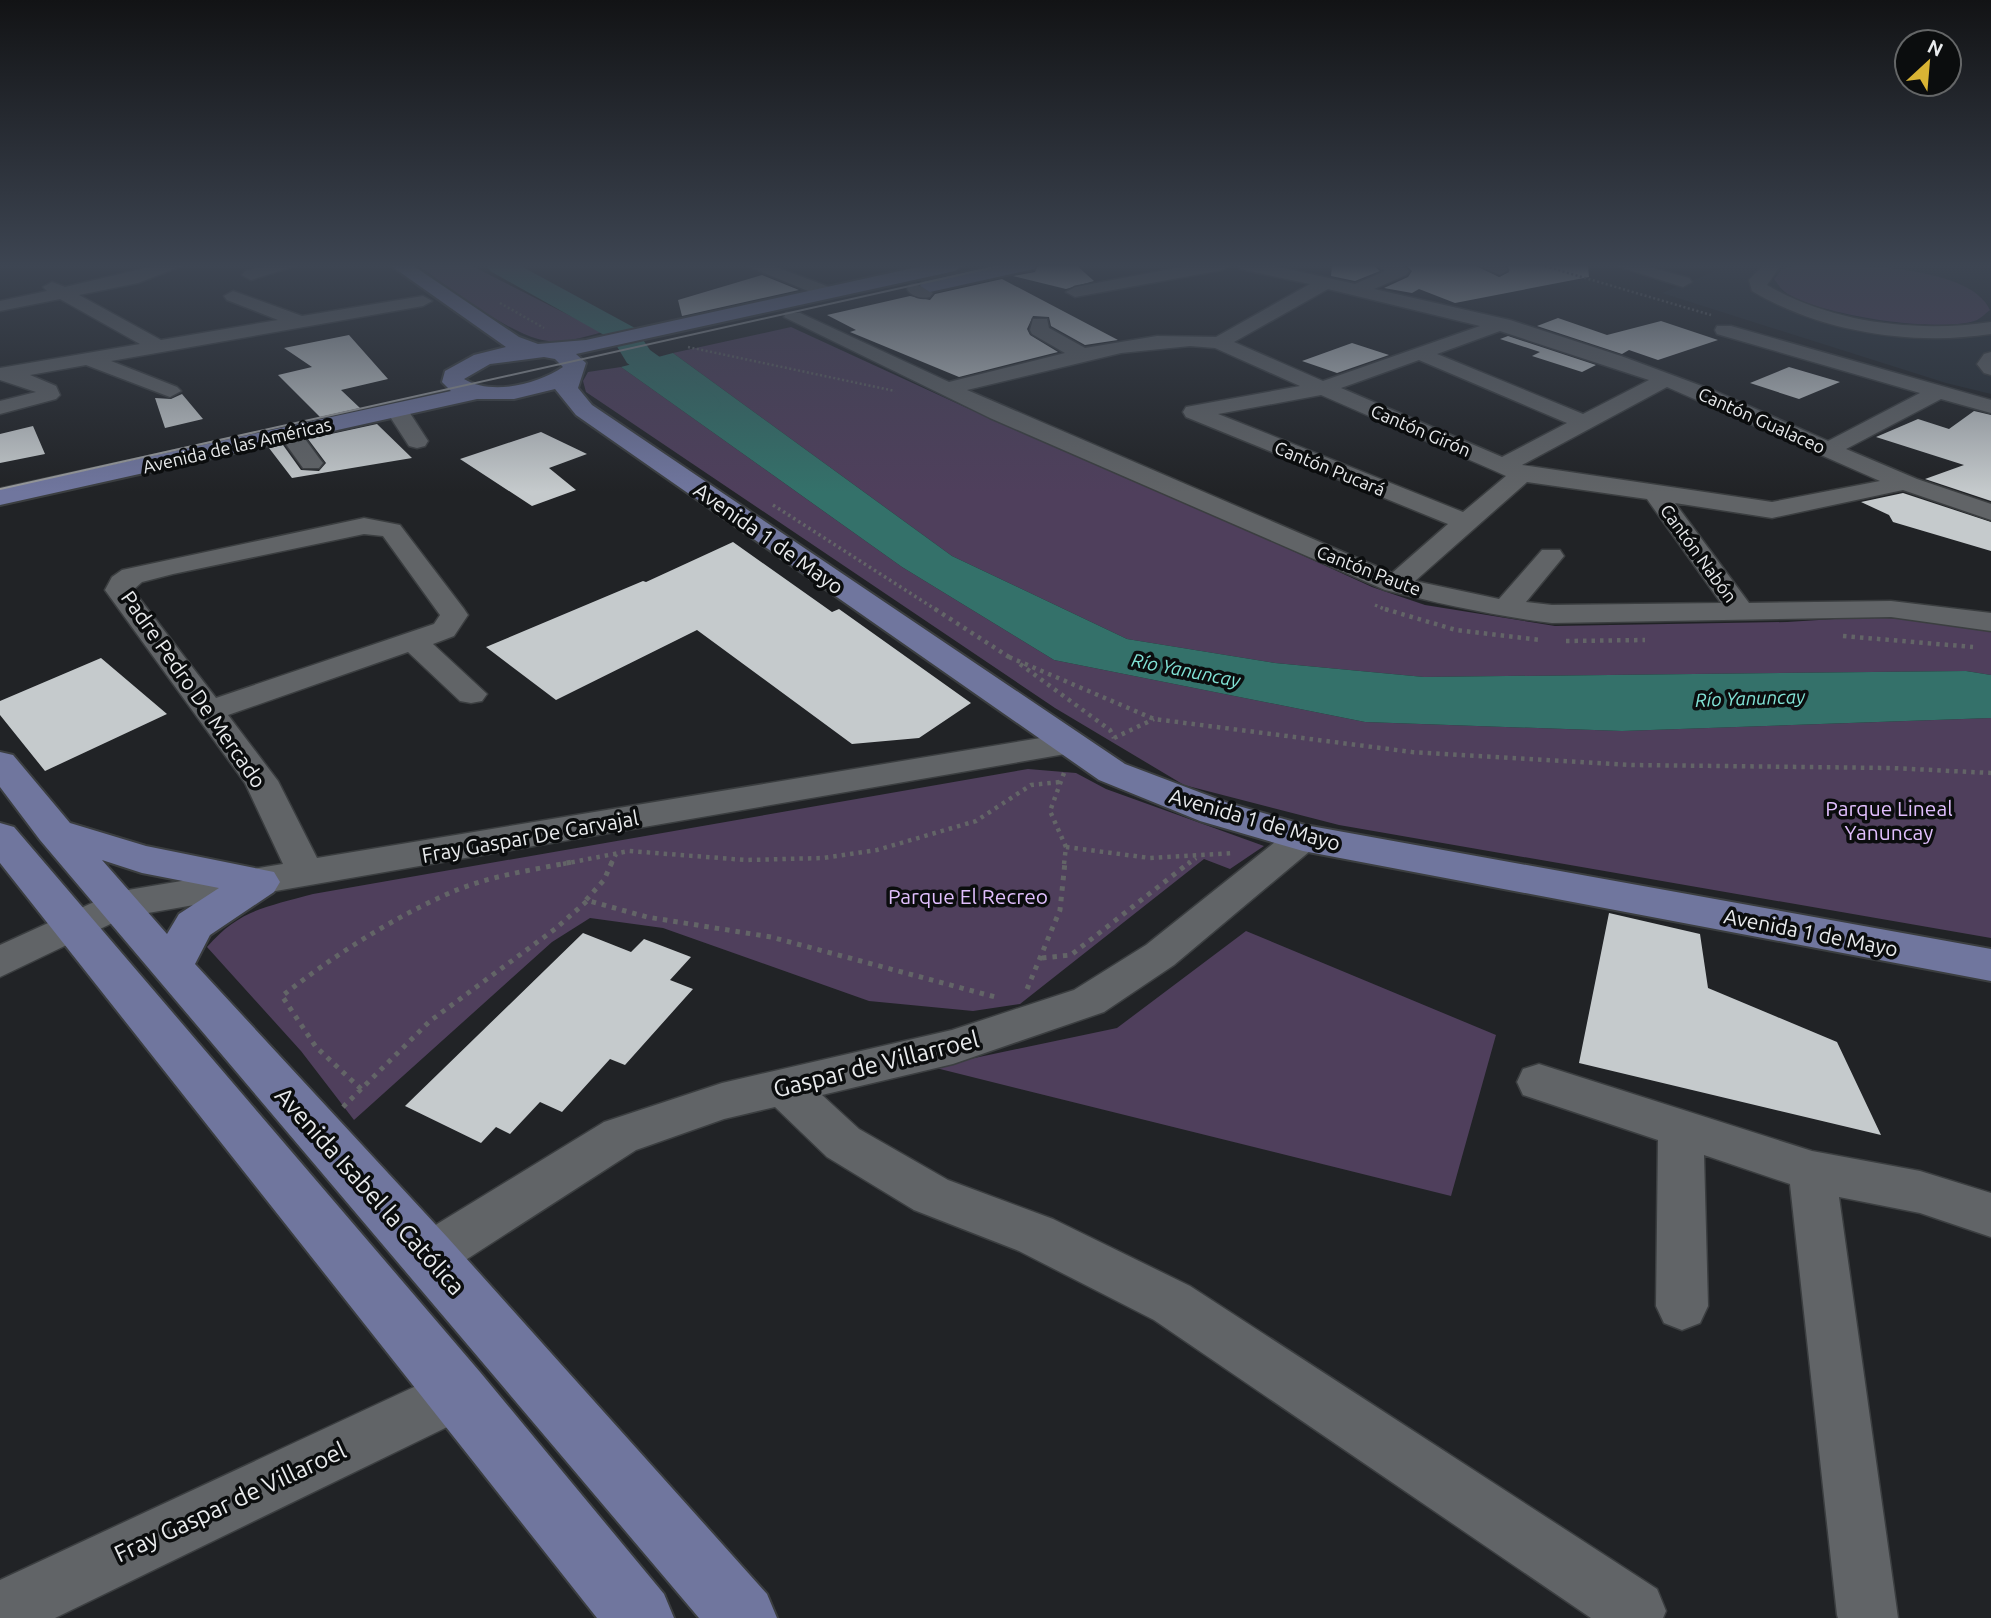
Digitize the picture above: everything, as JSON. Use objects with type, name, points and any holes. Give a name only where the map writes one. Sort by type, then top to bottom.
[{"type":"main road","points":[[474,341],[481,346],[482,351],[462,370],[456,386],[474,393]]},
{"type":"main road","points":[[512,341],[569,358],[575,363],[572,372]]},
{"type":"main road","name":"Avenida de las Américas","points":[[0,497],[474,393],[500,393],[535,388],[572,372],[588,352],[624,341]]},
{"type":"main road","name":"Avenida de las Américas","points":[[26,467],[462,370],[498,356],[542,351],[588,352],[692,341]]},
{"type":"main road","name":"Avenida 1 de Mayo","points":[[572,372],[566,389],[583,410],[987,689],[1080,758],[1112,772],[1183,801],[1303,838],[1991,965]]},
{"type":"main road","name":"Avenida 1 de Mayo","points":[[500,393],[528,396],[583,410]]},
{"type":"main road","name":"Avenida Isabel la Católica","points":[[0,763],[54,831],[95,916],[459,1393],[640,1618]]},
{"type":"main road","points":[[54,831],[142,859],[259,882]]},
{"type":"main road","name":"Avenida Isabel la Católica","points":[[0,836],[95,916],[171,967],[429,1256],[743,1618]]},
{"type":"main road","points":[[171,967],[194,925],[259,882]]},
{"type":"street","points":[[147,341],[159,347]]},
{"type":"street","points":[[4,373],[198,341]]},
{"type":"street","name":"Cantón Paute","points":[[843,341],[947,389],[1395,584],[1505,609],[1552,614],[1891,608],[1991,622]]},
{"type":"street","points":[[1058,341],[1085,356]]},
{"type":"street","name":"Cantón Girón","points":[[947,389],[1085,356],[1166,341]]},
{"type":"street","name":"Cantón Girón","points":[[1191,341],[1219,343],[1513,470],[1656,495],[1779,510],[1904,483]]},
{"type":"street","points":[[1219,343],[1223,341]]},
{"type":"street","points":[[1322,388],[1455,341]]},
{"type":"street","name":"Cantón Gualaceo","points":[[1552,341],[1667,379],[1904,483],[1991,512]]},
{"type":"street","points":[[1760,341],[1991,407]]},
{"type":"street","points":[[1418,353],[1583,422]]},
{"type":"street","points":[[1991,358],[1987,364],[1991,369]]},
{"type":"street","points":[[88,359],[170,391]]},
{"type":"street","points":[[0,408],[49,395],[49,390],[4,373]]},
{"type":"street","points":[[1395,584],[1467,523],[1513,470],[1583,422],[1667,379]]},
{"type":"street","name":"Cantón Pucará","points":[[1322,388],[1194,412],[1467,523]]},
{"type":"street","points":[[1829,449],[1937,393]]},
{"type":"street","points":[[396,409],[417,441]]},
{"type":"street","points":[[289,433],[311,463]]},
{"type":"street","name":"Cantón Nabón","points":[[1656,495],[1741,611]]},
{"type":"street","name":"Padre Pedro De Mercado","points":[[306,874],[261,781],[120,590],[122,583],[132,576],[364,526],[378,527],[391,530],[454,615],[444,630],[413,641]]},
{"type":"street","points":[[1505,609],[1551,556]]},
{"type":"street","points":[[209,711],[413,641],[471,694]]},
{"type":"street","name":"Fray Gaspar De Carvajal","points":[[0,962],[95,916],[259,882],[306,874],[620,837],[1080,758]]},
{"type":"street","name":"Gaspar de Villarroel","points":[[429,1256],[620,1136],[722,1101],[953,1047],[1019,1015],[1089,1001],[1140,968],[1303,838]]},
{"type":"street","points":[[1539,1082],[1812,1171],[1920,1192],[1991,1215]]},
{"type":"street","points":[[785,1088],[843,1143],[931,1195],[1036,1236],[1172,1303],[1635,1611]]},
{"type":"street","points":[[1681,1130],[1682,1307]]},
{"type":"street","points":[[1812,1171],[1868,1615]]},
{"type":"street","name":"Fray Gaspar de Villaroel","points":[[0,1612],[459,1393]]},
{"type":"path","points":[[568,341],[588,352]]},
{"type":"path","points":[[587,901],[647,917],[771,937],[1019,1015],[1060,910],[1066,847],[1050,811],[1080,758],[1110,730],[1009,657],[768,502]]},
{"type":"path","points":[[1009,657],[1154,719],[1412,752],[1632,765],[1892,768],[1991,773]]},
{"type":"path","points":[[620,837],[637,851],[746,860],[823,858],[877,850],[976,821],[1031,785],[1154,719]]},
{"type":"path","points":[[318,1132],[430,1021],[555,929],[587,901],[604,880],[620,837]]},
{"type":"path","points":[[361,1089],[341,1075],[315,1048],[282,996],[319,967],[452,891],[620,837]]},
{"type":"path","points":[[1066,847],[1127,857],[1196,858],[1272,848],[1303,838]]},
{"type":"path","points":[[1041,958],[1071,955],[1196,858]]},
{"type":"shaded area","points":[[1812,341],[1991,341],[1991,394],[1946,383]]},
{"type":"green space","points":[[730,341],[820,341],[967,408],[1067,448],[1372,587],[1425,605],[1555,626],[1787,622],[1866,617],[1925,620],[1991,629],[1991,675],[1966,671],[1424,677],[1275,663],[1127,639],[952,556],[673,353]]},
{"type":"green space","name":"Parque Lineal Yanuncay","points":[[621,367],[902,567],[1054,660],[1365,722],[1622,731],[1991,718],[1991,938],[1339,825],[1184,785],[1055,708],[586,392],[583,381],[588,372]]},
{"type":"green space","name":"Parque El Recreo","points":[[1028,769],[1076,773],[1106,789],[1264,846],[1230,869],[1204,859],[1020,1004],[973,1011],[869,1001],[663,928],[590,918],[552,942],[354,1120],[301,1051],[207,947],[231,925],[255,911],[313,894]]},
{"type":"green space","points":[[1246,931],[1496,1035],[1451,1196],[932,1067],[1117,1028]]},
{"type":"water","points":[[673,353],[952,556],[1127,639],[1275,663],[1424,677],[1966,671],[1991,675],[1991,718],[1622,731],[1365,722],[1054,660],[902,567],[621,367]]},
{"type":"building","points":[[321,341],[354,341],[388,379],[341,390],[360,408],[320,417],[278,375],[312,367],[284,348]]},
{"type":"building","points":[[871,341],[1039,341],[1058,352],[959,377]]},
{"type":"building","points":[[1077,341],[1115,341],[1085,345]]},
{"type":"building","points":[[1505,341],[1522,341],[1596,365],[1582,372],[1532,356],[1540,352]]},
{"type":"building","points":[[1581,341],[1716,341],[1658,360],[1629,350],[1622,354]]},
{"type":"building","points":[[1352,343],[1389,355],[1337,373],[1302,361]]},
{"type":"building","points":[[1789,367],[1840,382],[1799,399],[1750,383]]},
{"type":"building","points":[[182,394],[203,419],[165,428],[155,398],[171,399]]},
{"type":"building","points":[[1974,411],[1991,415],[1991,501],[1925,479],[1964,465],[1876,437],[1918,419],[1949,429]]},
{"type":"building","points":[[377,424],[412,458],[292,478],[269,448],[283,445],[301,470],[319,471],[326,463],[308,439]]},
{"type":"building","points":[[33,426],[45,454],[0,463],[0,434]]},
{"type":"building","points":[[541,432],[587,454],[549,468],[576,490],[532,506],[460,459]]},
{"type":"building","points":[[1903,493],[1991,522],[1991,551],[1893,522],[1889,515],[1861,502]]},
{"type":"building","points":[[733,542],[832,612],[839,609],[971,703],[919,738],[852,744],[697,630],[556,700],[486,647],[646,582]]},
{"type":"building","points":[[101,658],[167,714],[45,771],[0,715],[0,701]]},
{"type":"building","points":[[1609,913],[1700,934],[1708,988],[1837,1042],[1881,1135],[1579,1063]]},
{"type":"building","points":[[583,933],[631,952],[644,939],[691,957],[670,980],[693,989],[625,1065],[610,1059],[562,1112],[540,1102],[510,1134],[496,1127],[481,1143],[405,1106]]},
{"type":"waterway","name":"Río Yanuncay","points":[[629,341],[638,356],[704,404]]},
{"type":"tram line","points":[[0,489],[666,341]]}]
